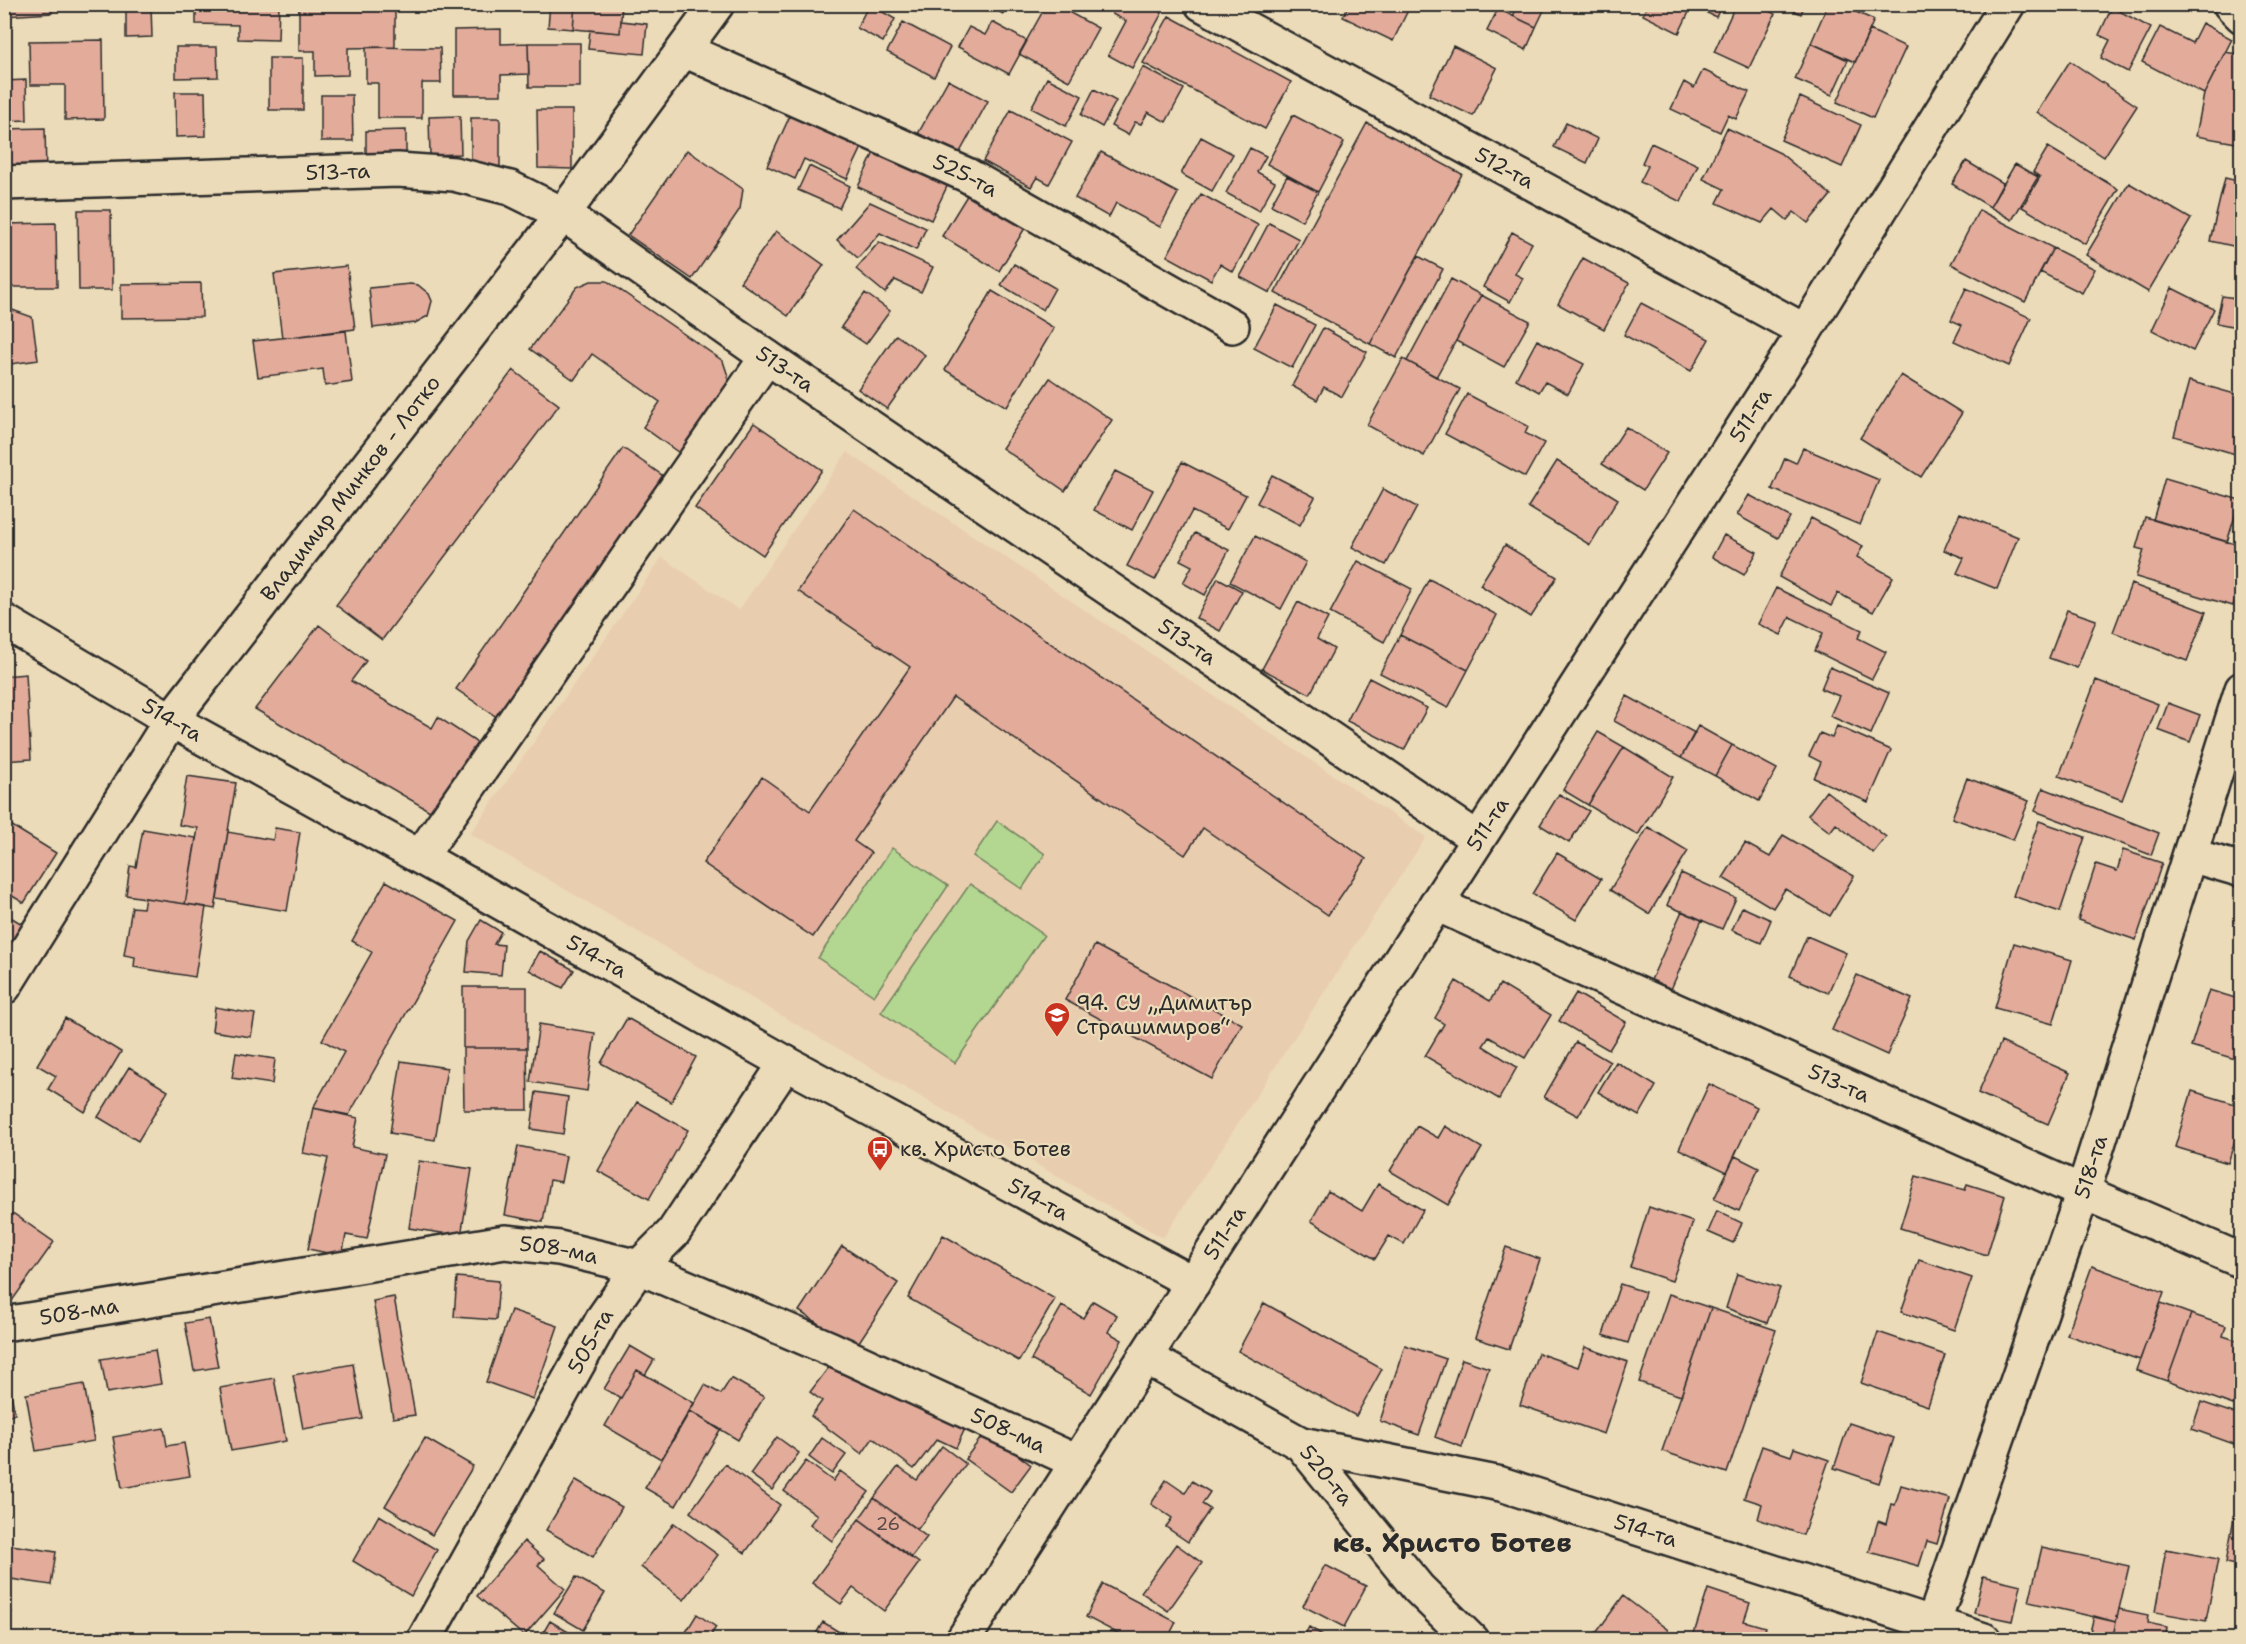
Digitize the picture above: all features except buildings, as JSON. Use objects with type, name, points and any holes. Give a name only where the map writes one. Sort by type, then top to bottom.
[{"type":"street","name":"Владимир Минков - Лотко","points":[[4,987],[171,720],[563,214],[717,4]]},
{"type":"street","name":"512-та","points":[[1202,4],[1805,331]]},
{"type":"street","name":"511-та","points":[[963,1640],[1805,331],[2008,4]]},
{"type":"street","points":[[2230,4],[2241,16]]},
{"type":"street","name":"525-та","points":[[684,50],[967,175],[1232,326]]},
{"type":"street","name":"513-та","points":[[4,183],[398,170],[454,174],[510,188],[563,214],[767,357],[1478,839]]},
{"type":"street","points":[[420,857],[767,357]]},
{"type":"street","name":"514-та","points":[[12,632],[420,857],[786,1063],[1193,1282]]},
{"type":"street","name":"518-та","points":[[1930,1632],[2083,1192],[2241,689]]},
{"type":"street","points":[[2190,855],[2241,870]]},
{"type":"street","name":"513-та","points":[[1436,904],[2241,1261]]},
{"type":"street","name":"505-та","points":[[424,1640],[603,1317],[639,1267],[673,1233],[786,1063]]},
{"type":"street","name":"508-ма","points":[[4,1324],[505,1242],[559,1248],[639,1267],[831,1349],[1077,1462]]},
{"type":"street","name":"520-та","points":[[1145,1357],[1300,1444],[1418,1588],[1471,1640]]},
{"type":"street","name":"514-та","points":[[1300,1444],[1501,1484],[1930,1632],[1984,1640]]},
{"type":"shaded area","name":"94. СУ „Димитър Страшимиров“","points":[[847,452],[1426,837],[1163,1238],[470,834],[662,557],[739,610]]},
{"type":"green space","points":[[997,821],[1045,854],[1022,889],[973,856]]},
{"type":"green space","points":[[892,848],[948,886],[874,996],[818,958]]},
{"type":"green space","points":[[970,884],[1044,935],[955,1063],[881,1012]]},
{"type":"place","name":"94. СУ „Димитър Страшимиров“","points":[[1057,1038]]},
{"type":"place","name":"кв. Христо Ботев","points":[[880,1172]]},
{"type":"district","name":"кв. Христо Ботев","points":[[1452,1543]]}]
